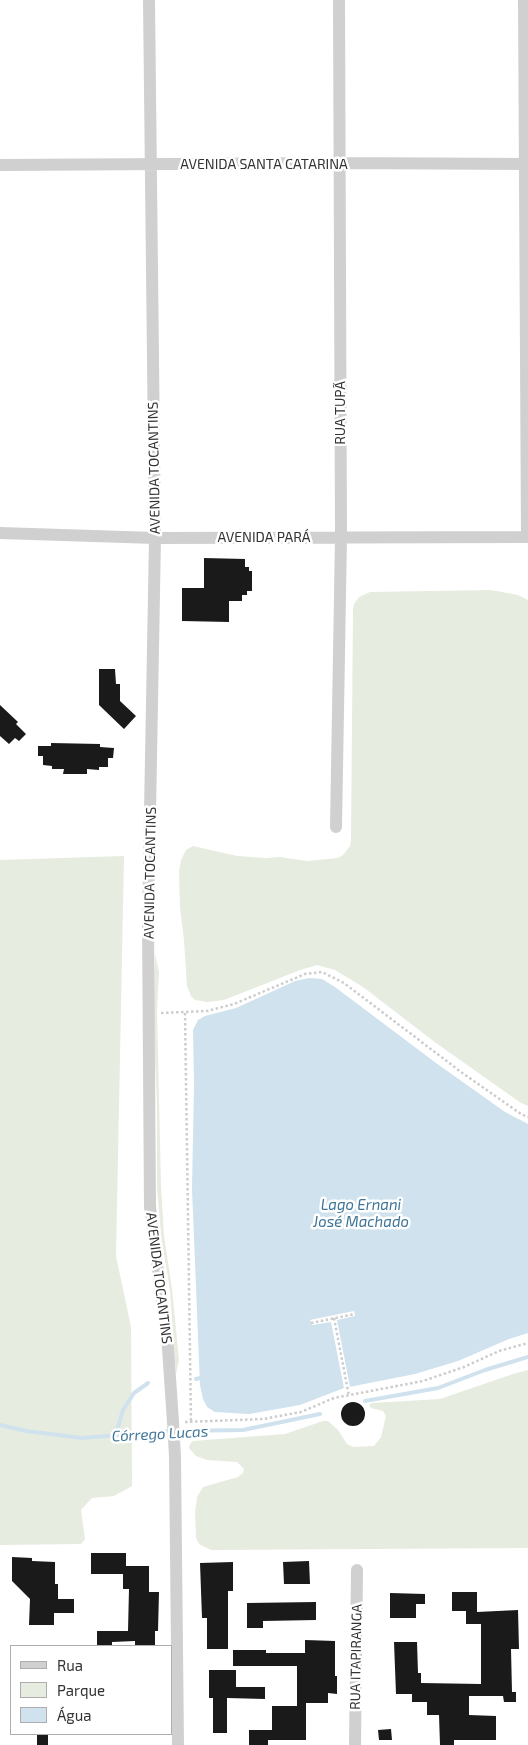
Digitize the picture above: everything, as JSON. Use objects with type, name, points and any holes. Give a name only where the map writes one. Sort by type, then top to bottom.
[{"type":"street","name":"AVENIDA TOCANTINS","points":[[149,0],[155,538],[148,1014],[150,1207],[168,1348],[174,1422],[178,1745]]},
{"type":"street","name":"RUA TUPÃ","points":[[336,827],[341,537],[338,0]]},
{"type":"street","points":[[524,0],[527,537]]},
{"type":"street","name":"AVENIDA SANTA CATARINA","points":[[0,166],[339,163],[526,164]]},
{"type":"street","name":"AVENIDA PARÁ","points":[[0,533],[155,538],[527,537]]},
{"type":"street","name":"RUA ITAPIRANGA","points":[[355,1745],[357,1570]]},
{"type":"path","points":[[148,1014],[207,1011],[234,1004],[284,981],[305,974],[322,972],[344,983],[461,1072],[528,1117]]},
{"type":"path","points":[[185,1013],[191,1422]]},
{"type":"path","points":[[311,1322],[355,1314]]},
{"type":"path","points":[[334,1318],[349,1396]]},
{"type":"path","points":[[174,1422],[263,1419],[301,1412],[334,1398],[423,1381],[528,1343]]},
{"type":"green space","points":[[491,590],[518,595],[528,600],[528,1106],[436,1043],[363,987],[335,970],[317,965],[224,1000],[207,1002],[195,1000],[187,986],[180,908],[179,872],[181,860],[186,850],[193,846],[237,856],[280,857],[307,861],[338,858],[350,846],[353,609],[359,597],[370,592]]},
{"type":"green space","points":[[124,856],[116,1256],[131,1327],[132,1486],[114,1496],[92,1498],[81,1510],[85,1539],[81,1544],[0,1545],[0,860]]},
{"type":"green space","points":[[155,954],[159,972],[157,1011],[161,1186],[164,1236],[172,1289],[179,1360],[176,1374],[170,1290],[161,1236],[157,1187],[157,1105],[153,1010]]},
{"type":"green space","points":[[528,1370],[528,1548],[211,1550],[199,1544],[196,1538],[195,1513],[197,1497],[203,1487],[238,1477],[243,1473],[244,1469],[237,1462],[207,1460],[196,1456],[189,1448],[193,1441],[285,1434],[328,1421],[338,1430],[347,1444],[353,1447],[374,1446],[381,1437],[386,1416],[383,1411],[371,1408],[369,1405],[372,1403],[440,1399]]},
{"type":"water","name":"Lago Ernani José Machado","points":[[309,978],[322,979],[335,987],[505,1112],[528,1124],[528,1333],[458,1361],[415,1374],[344,1388],[300,1405],[249,1414],[215,1412],[207,1407],[200,1385],[192,1189],[193,1030],[198,1020],[205,1016],[236,1008],[295,981]]},
{"type":"pier","points":[[354,1311],[355,1316],[337,1320],[350,1387],[344,1388],[331,1322],[312,1325],[310,1320]]},
{"type":"building","points":[[204,558],[245,559],[245,567],[249,567],[249,571],[252,571],[252,591],[247,591],[247,595],[242,595],[242,601],[229,601],[229,622],[182,621],[182,588],[204,588]]},
{"type":"building","points":[[99,669],[115,669],[116,684],[120,684],[120,701],[136,716],[124,729],[99,705]]},
{"type":"building","points":[[0,705],[18,722],[16,724],[26,734],[19,741],[15,738],[9,744],[0,736]]},
{"type":"building","points":[[51,743],[100,744],[100,747],[114,748],[113,758],[108,758],[108,767],[99,767],[99,770],[87,769],[87,774],[63,774],[64,769],[52,769],[52,766],[43,765],[43,756],[38,756],[38,746],[51,746]]},
{"type":"building","points":[[353,1402],[362,1405],[365,1414],[362,1423],[353,1426],[344,1423],[341,1414],[344,1405]]},
{"type":"building","points":[[91,1553],[126,1553],[126,1566],[149,1566],[149,1592],[159,1592],[158,1631],[155,1631],[155,1645],[135,1645],[135,1641],[112,1642],[112,1645],[97,1645],[97,1631],[128,1631],[129,1589],[123,1589],[123,1574],[91,1574]]},
{"type":"building","points":[[12,1557],[32,1558],[32,1561],[55,1562],[55,1584],[58,1584],[58,1599],[74,1599],[74,1613],[54,1613],[54,1625],[29,1625],[30,1599],[12,1581]]},
{"type":"building","points":[[309,1561],[310,1584],[284,1584],[283,1562]]},
{"type":"building","points":[[233,1562],[233,1591],[228,1591],[228,1649],[207,1649],[207,1618],[202,1618],[200,1563]]},
{"type":"building","points":[[452,1592],[477,1592],[477,1612],[518,1610],[519,1649],[511,1649],[512,1692],[516,1692],[516,1702],[504,1702],[503,1696],[469,1696],[469,1715],[496,1716],[496,1740],[454,1740],[454,1745],[440,1745],[439,1715],[427,1715],[427,1702],[412,1702],[412,1694],[396,1694],[394,1642],[417,1642],[418,1673],[421,1673],[421,1683],[481,1684],[481,1624],[466,1624],[466,1611],[452,1611]]},
{"type":"building","points":[[390,1593],[425,1594],[425,1604],[416,1604],[416,1618],[390,1618]]},
{"type":"building","points":[[316,1602],[316,1620],[263,1621],[263,1628],[247,1628],[247,1603]]},
{"type":"building","points":[[305,1640],[335,1641],[337,1694],[328,1693],[328,1703],[306,1703],[306,1740],[268,1740],[268,1745],[249,1745],[249,1730],[272,1730],[272,1706],[297,1706],[297,1666],[233,1666],[233,1650],[266,1650],[266,1653],[305,1653]]},
{"type":"building","points":[[209,1670],[236,1670],[236,1687],[265,1687],[265,1699],[227,1698],[227,1733],[213,1733],[213,1698],[209,1698]]},
{"type":"building","points":[[391,1729],[392,1740],[379,1740],[378,1730]]},
{"type":"building","points":[[37,1735],[48,1735],[48,1745],[37,1745]]},
{"type":"waterway","points":[[365,1401],[438,1388],[485,1370],[528,1357]]},
{"type":"waterway","points":[[196,1379],[200,1378]]},
{"type":"waterway","points":[[116,1434],[123,1410],[134,1393],[148,1383]]},
{"type":"waterway","name":"Córrego Lucas","points":[[0,1425],[26,1431],[82,1438],[172,1431],[243,1430],[320,1414]]}]
